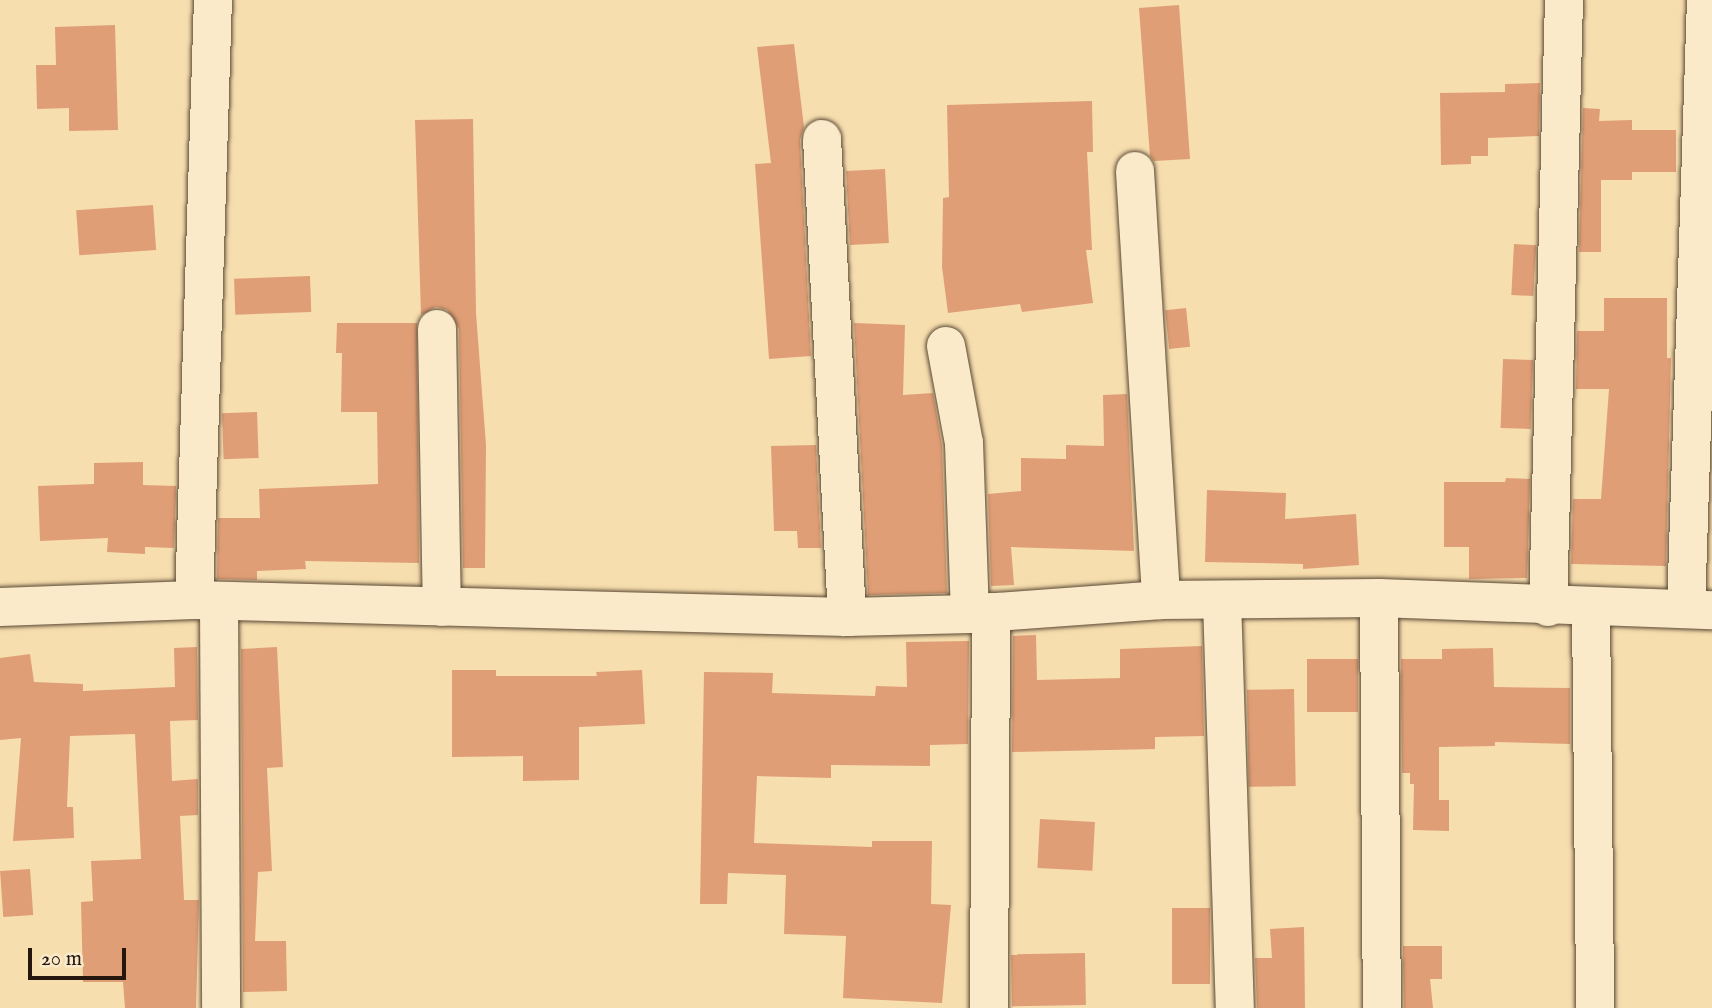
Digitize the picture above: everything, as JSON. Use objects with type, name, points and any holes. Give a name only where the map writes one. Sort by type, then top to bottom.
[{"type":"street","points":[[213,0],[207,601],[221,1008]]},
{"type":"street","points":[[1548,607],[1564,0]]},
{"type":"street","points":[[0,607],[207,601],[847,617],[980,613],[1161,600],[1379,598],[1548,607],[1699,610],[1706,0]]},
{"type":"street","points":[[822,139],[847,617]]},
{"type":"street","points":[[1135,170],[1161,600]]},
{"type":"street","points":[[437,329],[442,607]]},
{"type":"street","points":[[946,346],[964,443],[980,613],[989,1008]]},
{"type":"street","points":[[1379,598],[1382,1008]]},
{"type":"street","points":[[1222,600],[1235,1008]]},
{"type":"street","points":[[1591,608],[1595,1008]]},
{"type":"building","points":[[1179,5],[1190,159],[1154,161],[1150,156],[1139,8]]},
{"type":"building","points":[[115,25],[118,130],[69,131],[69,108],[37,109],[36,65],[56,65],[55,27]]},
{"type":"building","points":[[794,44],[804,127],[800,140],[811,356],[769,359],[755,164],[771,163],[757,47]]},
{"type":"building","points":[[1540,83],[1539,136],[1488,138],[1488,156],[1471,156],[1471,164],[1441,165],[1440,93],[1505,92],[1505,84]]},
{"type":"building","points":[[1092,101],[1093,152],[1087,152],[1092,250],[1086,250],[1093,303],[1022,312],[1020,304],[948,313],[942,267],[943,198],[949,197],[947,105]]},
{"type":"building","points":[[1583,108],[1600,109],[1599,121],[1632,120],[1632,130],[1676,130],[1676,172],[1632,172],[1632,180],[1601,180],[1601,252],[1579,252]]},
{"type":"building","points":[[473,119],[476,313],[486,445],[485,568],[463,568],[459,329],[447,310],[436,307],[421,315],[415,120]]},
{"type":"building","points":[[885,169],[889,243],[850,245],[846,171]]},
{"type":"building","points":[[153,205],[156,250],[79,255],[76,210]]},
{"type":"building","points":[[1514,244],[1536,245],[1533,296],[1511,295]]},
{"type":"building","points":[[310,276],[311,312],[235,315],[234,279]]},
{"type":"building","points":[[1604,298],[1667,298],[1667,358],[1671,358],[1666,566],[1571,564],[1573,499],[1601,499],[1609,389],[1576,389],[1577,331],[1604,331]]},
{"type":"building","points":[[1186,308],[1190,347],[1169,349],[1165,310]]},
{"type":"building","points":[[337,323],[417,323],[419,563],[305,561],[306,569],[257,571],[257,580],[217,579],[218,518],[260,518],[259,489],[378,484],[377,412],[341,412],[342,353],[336,353]]},
{"type":"building","points":[[854,323],[905,325],[903,395],[933,393],[942,445],[947,593],[868,595]]},
{"type":"building","points":[[1503,359],[1533,360],[1531,429],[1501,428]]},
{"type":"building","points":[[1127,394],[1134,551],[1011,547],[1014,585],[991,586],[988,494],[1021,491],[1021,458],[1066,459],[1066,445],[1104,446],[1103,395]]},
{"type":"building","points":[[257,412],[259,458],[224,459],[222,413]]},
{"type":"building","points":[[816,445],[821,548],[798,548],[797,531],[774,531],[771,446]]},
{"type":"building","points":[[143,462],[143,485],[176,486],[174,548],[145,547],[145,554],[107,552],[108,538],[40,541],[38,486],[94,484],[94,463]]},
{"type":"building","points":[[1506,478],[1530,479],[1527,578],[1469,579],[1469,547],[1444,547],[1444,482],[1505,482]]},
{"type":"building","points":[[1207,490],[1286,493],[1285,519],[1356,514],[1359,565],[1303,569],[1303,564],[1205,562]]},
{"type":"building","points":[[1036,635],[1037,680],[1120,678],[1120,649],[1202,646],[1204,736],[1155,737],[1155,749],[1012,752],[1013,636]]},
{"type":"building","points":[[969,641],[968,744],[930,745],[930,766],[831,765],[831,778],[757,776],[754,843],[872,847],[872,841],[932,841],[931,904],[951,905],[942,1003],[843,998],[846,936],[784,934],[786,875],[728,873],[727,904],[700,904],[704,672],[773,673],[772,693],[875,696],[876,686],[907,687],[906,642]]},
{"type":"building","points":[[197,647],[198,720],[170,721],[172,781],[198,779],[198,815],[180,816],[184,900],[199,900],[196,1008],[125,1008],[123,982],[83,982],[81,902],[93,901],[91,861],[141,859],[135,734],[70,736],[67,807],[73,807],[74,838],[13,841],[21,738],[0,740],[0,658],[30,654],[34,682],[83,684],[83,691],[175,687],[174,648]]},
{"type":"building","points":[[277,647],[283,767],[267,768],[272,871],[258,872],[255,941],[286,941],[287,991],[243,992],[241,649]]},
{"type":"building","points":[[1493,648],[1494,687],[1570,688],[1570,744],[1495,742],[1495,746],[1439,747],[1439,800],[1449,800],[1449,831],[1413,830],[1414,784],[1410,784],[1410,773],[1402,773],[1401,659],[1442,659],[1442,649]]},
{"type":"building","points":[[1307,659],[1358,659],[1358,712],[1307,712]]},
{"type":"building","points":[[452,670],[496,670],[496,676],[597,676],[596,672],[642,670],[645,724],[579,727],[579,780],[523,781],[523,756],[452,757]]},
{"type":"building","points":[[1294,689],[1296,786],[1249,787],[1247,690]]},
{"type":"building","points":[[1040,819],[1095,822],[1092,871],[1037,868]]},
{"type":"building","points":[[30,869],[33,915],[3,917],[0,871]]},
{"type":"building","points":[[1172,908],[1210,908],[1210,984],[1172,984]]},
{"type":"building","points":[[1304,927],[1305,1008],[1257,1008],[1255,958],[1272,958],[1270,929]]},
{"type":"building","points":[[1403,946],[1442,946],[1442,979],[1430,979],[1433,1008],[1404,1008]]},
{"type":"building","points":[[1085,953],[1086,1005],[1012,1006],[1011,954]]}]
